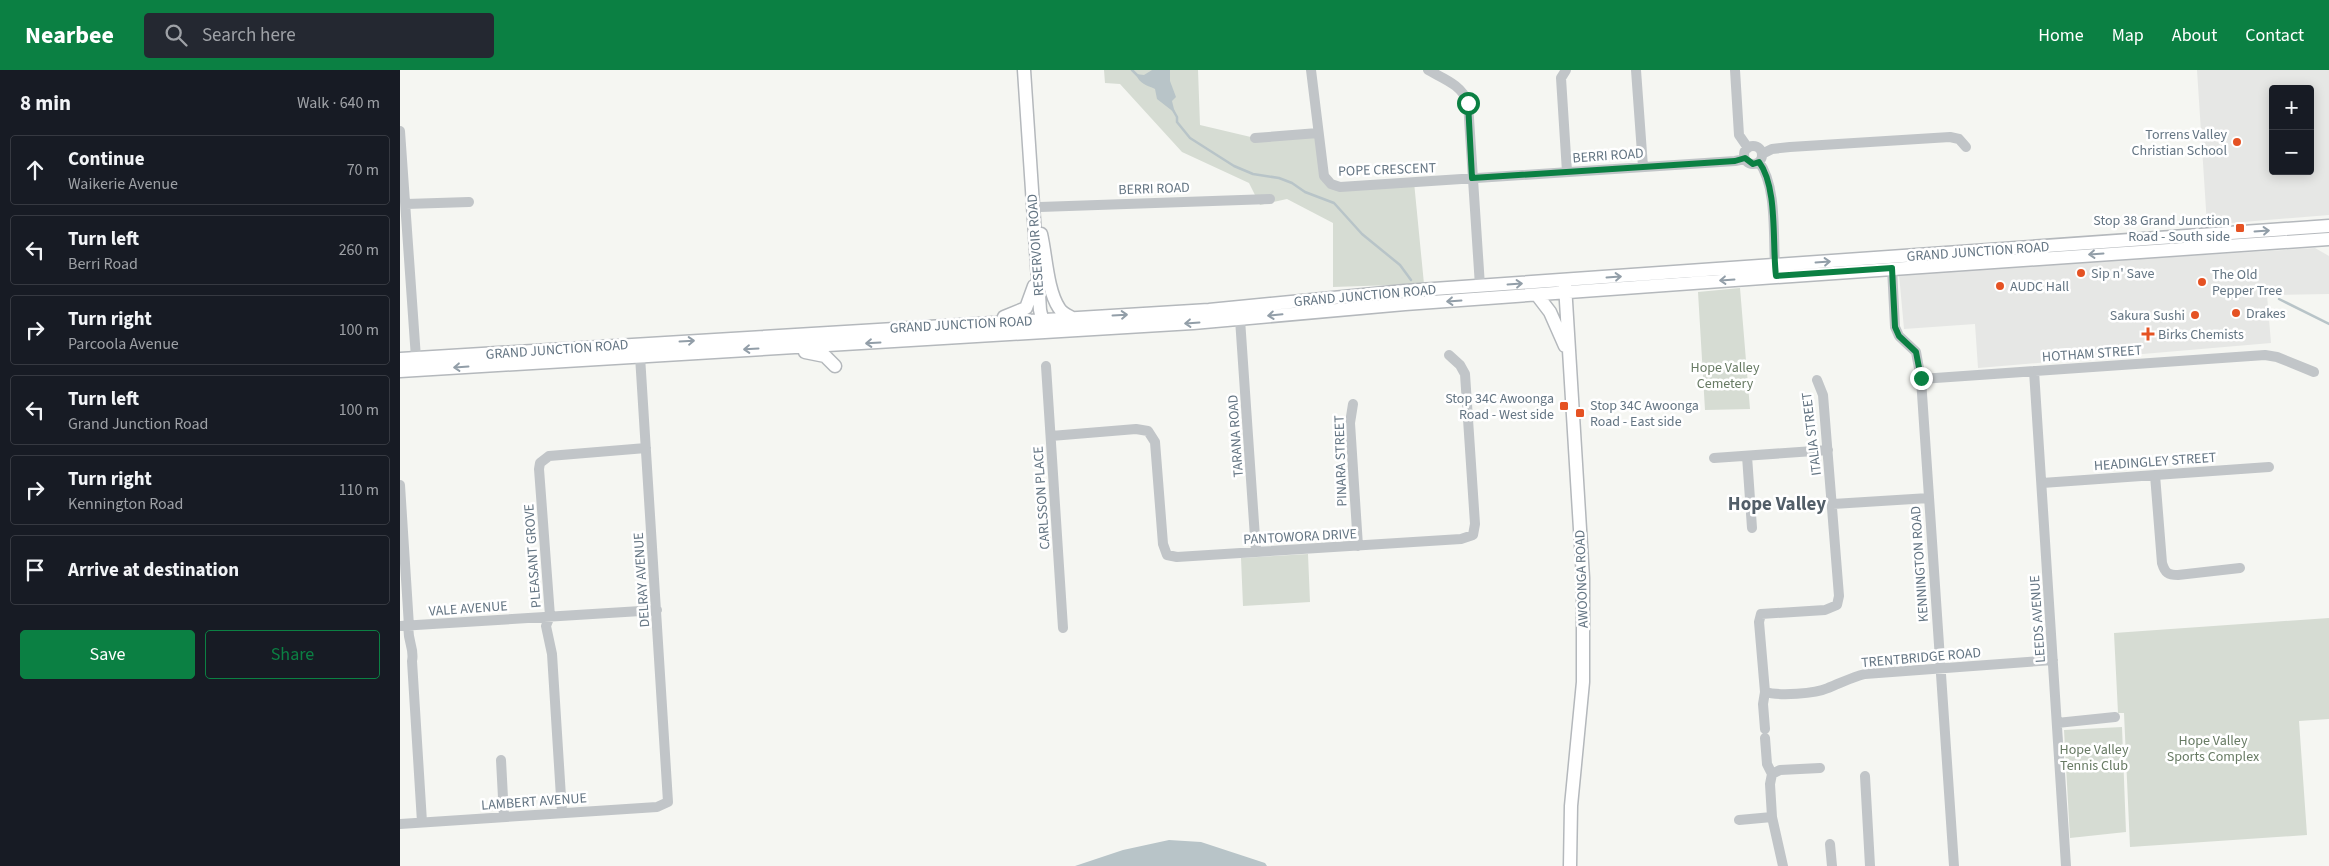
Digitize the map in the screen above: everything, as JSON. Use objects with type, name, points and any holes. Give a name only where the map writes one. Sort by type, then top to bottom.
[{"type":"main road","name":"RESERVOIR ROAD","points":[[1024,70],[1036,207],[1041,231],[1046,310],[1043,326]]},
{"type":"main road","name":"RESERVOIR ROAD","points":[[1030,70],[1037,272],[1043,326]]},
{"type":"main road","name":"GRAND JUNCTION ROAD","points":[[2032,253],[2116,241],[2329,226]]},
{"type":"main road","points":[[1041,231],[1056,303],[1060,310],[1072,318]]},
{"type":"main road","points":[[2196,235],[2196,238],[2200,240],[2232,244]]},
{"type":"main road","points":[[2158,250],[2166,237]]},
{"type":"main road","name":"GRAND JUNCTION ROAD","points":[[400,371],[579,360],[639,350],[840,331],[982,324],[1043,326],[1072,318],[1209,310],[1405,291],[1480,286],[1566,286],[2032,253],[2158,250],[2329,239]]},
{"type":"main road","points":[[2116,241],[2136,251]]},
{"type":"main road","points":[[982,324],[1012,315],[1026,308],[1032,298],[1037,272]]},
{"type":"main road","name":"GRAND JUNCTION ROAD","points":[[400,359],[532,351],[779,348],[841,345],[1043,326],[1240,319],[1538,295],[1566,286]]},
{"type":"main road","name":"AWOONGA ROAD","points":[[1566,286],[1568,353],[1583,588],[1583,682],[1571,806],[1570,866]]},
{"type":"main road","points":[[1538,295],[1550,312],[1568,353]]},
{"type":"main road","points":[[1209,310],[1230,313],[1240,319],[1257,305]]},
{"type":"main road","points":[[840,331],[841,345]]},
{"type":"main road","points":[[779,348],[821,354],[835,366]]},
{"type":"main road","points":[[532,351],[540,357],[579,360]]},
{"type":"street","name":"POPE CRESCENT","points":[[1311,70],[1324,176],[1331,184],[1340,187],[1472,178]]},
{"type":"street","points":[[1428,70],[1459,87],[1466,95],[1468,103],[1480,286]]},
{"type":"street","points":[[1566,70],[1561,78],[1567,172]]},
{"type":"street","points":[[1636,70],[1643,167]]},
{"type":"street","points":[[1735,70],[1739,135],[1748,148]]},
{"type":"street","points":[[400,131],[416,358]]},
{"type":"street","points":[[1255,138],[1318,133]]},
{"type":"street","points":[[1775,271],[1770,188],[1766,172],[1760,158],[1756,146],[1748,148],[1744,152],[1745,158],[1753,164],[1760,158],[1772,149],[1790,147],[1950,136],[1959,139],[1966,147]]},
{"type":"street","name":"BERRI ROAD","points":[[1472,178],[1735,161],[1745,158]]},
{"type":"street","name":"BERRI ROAD","points":[[1036,207],[1270,199]]},
{"type":"street","points":[[406,204],[469,202]]},
{"type":"street","name":"KENNINGTON ROAD","points":[[1891,263],[1895,327],[1899,336],[1916,352],[1921,378],[1954,866]]},
{"type":"street","name":"TARANA ROAD","points":[[1240,319],[1256,552]]},
{"type":"street","name":"DELRAY AVENUE","points":[[639,350],[668,802]]},
{"type":"street","name":"HOTHAM STREET","points":[[1921,378],[2265,354],[2314,372]]},
{"type":"street","name":"PANTOWORA DRIVE","points":[[1051,436],[1136,429],[1148,431],[1156,442],[1163,544],[1167,555],[1176,557],[1461,540],[1473,535],[1475,524],[1465,374],[1460,364],[1449,355]]},
{"type":"street","name":"CARLSSON PLACE","points":[[1046,366],[1062,628]]},
{"type":"street","name":"LEEDS AVENUE","points":[[2034,371],[2066,866]]},
{"type":"street","name":"ITALIA STREET","points":[[1765,692],[1759,622],[1761,614],[1825,610],[1837,605],[1839,596],[1823,395],[1817,380]]},
{"type":"street","name":"PINARA STREET","points":[[1353,404],[1350,423],[1358,546]]},
{"type":"street","name":"PLEASANT GROVE","points":[[562,813],[552,654],[546,626],[546,620],[550,616],[540,463],[549,456],[646,448]]},
{"type":"street","points":[[1714,458],[1828,450]]},
{"type":"street","points":[[1747,456],[1752,528]]},
{"type":"street","name":"HEADINGLEY STREET","points":[[2042,482],[2269,467]]},
{"type":"street","points":[[2155,475],[2164,570],[2170,575],[2178,575],[2240,568]]},
{"type":"street","points":[[400,485],[404,626],[408,632],[414,652],[412,662],[422,822]]},
{"type":"street","points":[[1833,504],[1929,498]]},
{"type":"street","name":"VALE AVENUE","points":[[404,626],[657,610]]},
{"type":"street","name":"TRENTBRIDGE ROAD","points":[[1765,692],[1773,694],[1828,689],[1850,678],[1866,674],[2053,660]]},
{"type":"street","points":[[1765,692],[1763,704],[1767,764],[1772,774],[1770,784],[1772,817],[1783,866]]},
{"type":"street","points":[[2058,723],[2115,717]]},
{"type":"street","points":[[501,760],[504,817]]},
{"type":"street","points":[[1772,774],[1780,770],[1820,768]]},
{"type":"street","points":[[1865,776],[1870,866]]},
{"type":"street","name":"LAMBERT AVENUE","points":[[400,824],[657,807],[668,802]]},
{"type":"street","points":[[1739,820],[1772,817]]},
{"type":"street","points":[[1830,844],[1832,866]]},
{"type":"shaded area","points":[[1152,70],[1170,70],[1170,81],[1176,97],[1172,101],[1175,113],[1157,99],[1155,89],[1141,82],[1137,77],[1136,74],[1144,75]]},
{"type":"shaded area","name":"Torrens Valley Christian School","points":[[2197,70],[2329,70],[2329,215],[2207,225]]},
{"type":"shaded area","points":[[2315,248],[2329,256],[2329,294],[2267,295],[2271,343],[1978,368],[1975,324],[1904,329],[1899,274]]},
{"type":"shaded area","points":[[1169,840],[1201,842],[1265,863],[1267,866],[1075,866],[1123,850]]},
{"type":"green space","points":[[1104,70],[1198,70],[1200,125],[1255,138],[1318,133],[1331,184],[1414,182],[1424,284],[1333,287],[1333,223],[1287,199],[1260,205],[1249,183],[1182,152],[1120,84],[1105,83]]},
{"type":"green space","name":"Hope Valley Cemetery","points":[[1740,288],[1750,409],[1705,410],[1698,292]]},
{"type":"green space","points":[[1308,554],[1310,602],[1243,606],[1241,558]]},
{"type":"green space","name":"Hope Valley Sports Complex","points":[[2329,618],[2329,719],[2299,721],[2307,835],[2130,847],[2124,713],[2118,713],[2114,633]]},
{"type":"green space","name":"Hope Valley Tennis Club","points":[[2122,727],[2126,832],[2070,838],[2064,730]]},
{"type":"waterway","points":[[1132,70],[1138,76]]},
{"type":"waterway","points":[[1173,110],[1177,117],[1177,122],[1190,138],[1234,166],[1253,174],[1279,178],[1292,183],[1305,192],[1334,203],[1362,234],[1400,265],[1411,280]]},
{"type":"waterway","points":[[2279,299],[2329,324]]},
{"type":"place","name":"Torrens Valley Christian School","points":[[2237,142]]},
{"type":"place","name":"Stop 38 Grand Junction Road - South side","points":[[2240,228]]},
{"type":"place","name":"Sip n' Save","points":[[2081,273]]},
{"type":"place","name":"The Old Pepper Tree","points":[[2202,282]]},
{"type":"place","name":"AUDC Hall","points":[[2000,286]]},
{"type":"place","name":"Drakes","points":[[2236,313]]},
{"type":"place","name":"Sakura Sushi","points":[[2195,315]]},
{"type":"place","name":"Birks Chemists","points":[[2148,334]]},
{"type":"place","name":"Stop 34C Awoonga Road - West side","points":[[1564,406]]},
{"type":"place","name":"Stop 34C Awoonga Road - East side","points":[[1580,413]]},
{"type":"district","name":"Hope Valley","points":[[1777,503]]},
{"type":"route","points":[[1468,103],[1472,178],[1735,161],[1745,158],[1749,163],[1756,164],[1759,162],[1766,172],[1770,188],[1776,276],[1892,268],[1895,327],[1899,336],[1916,352],[1921,378]]}]
